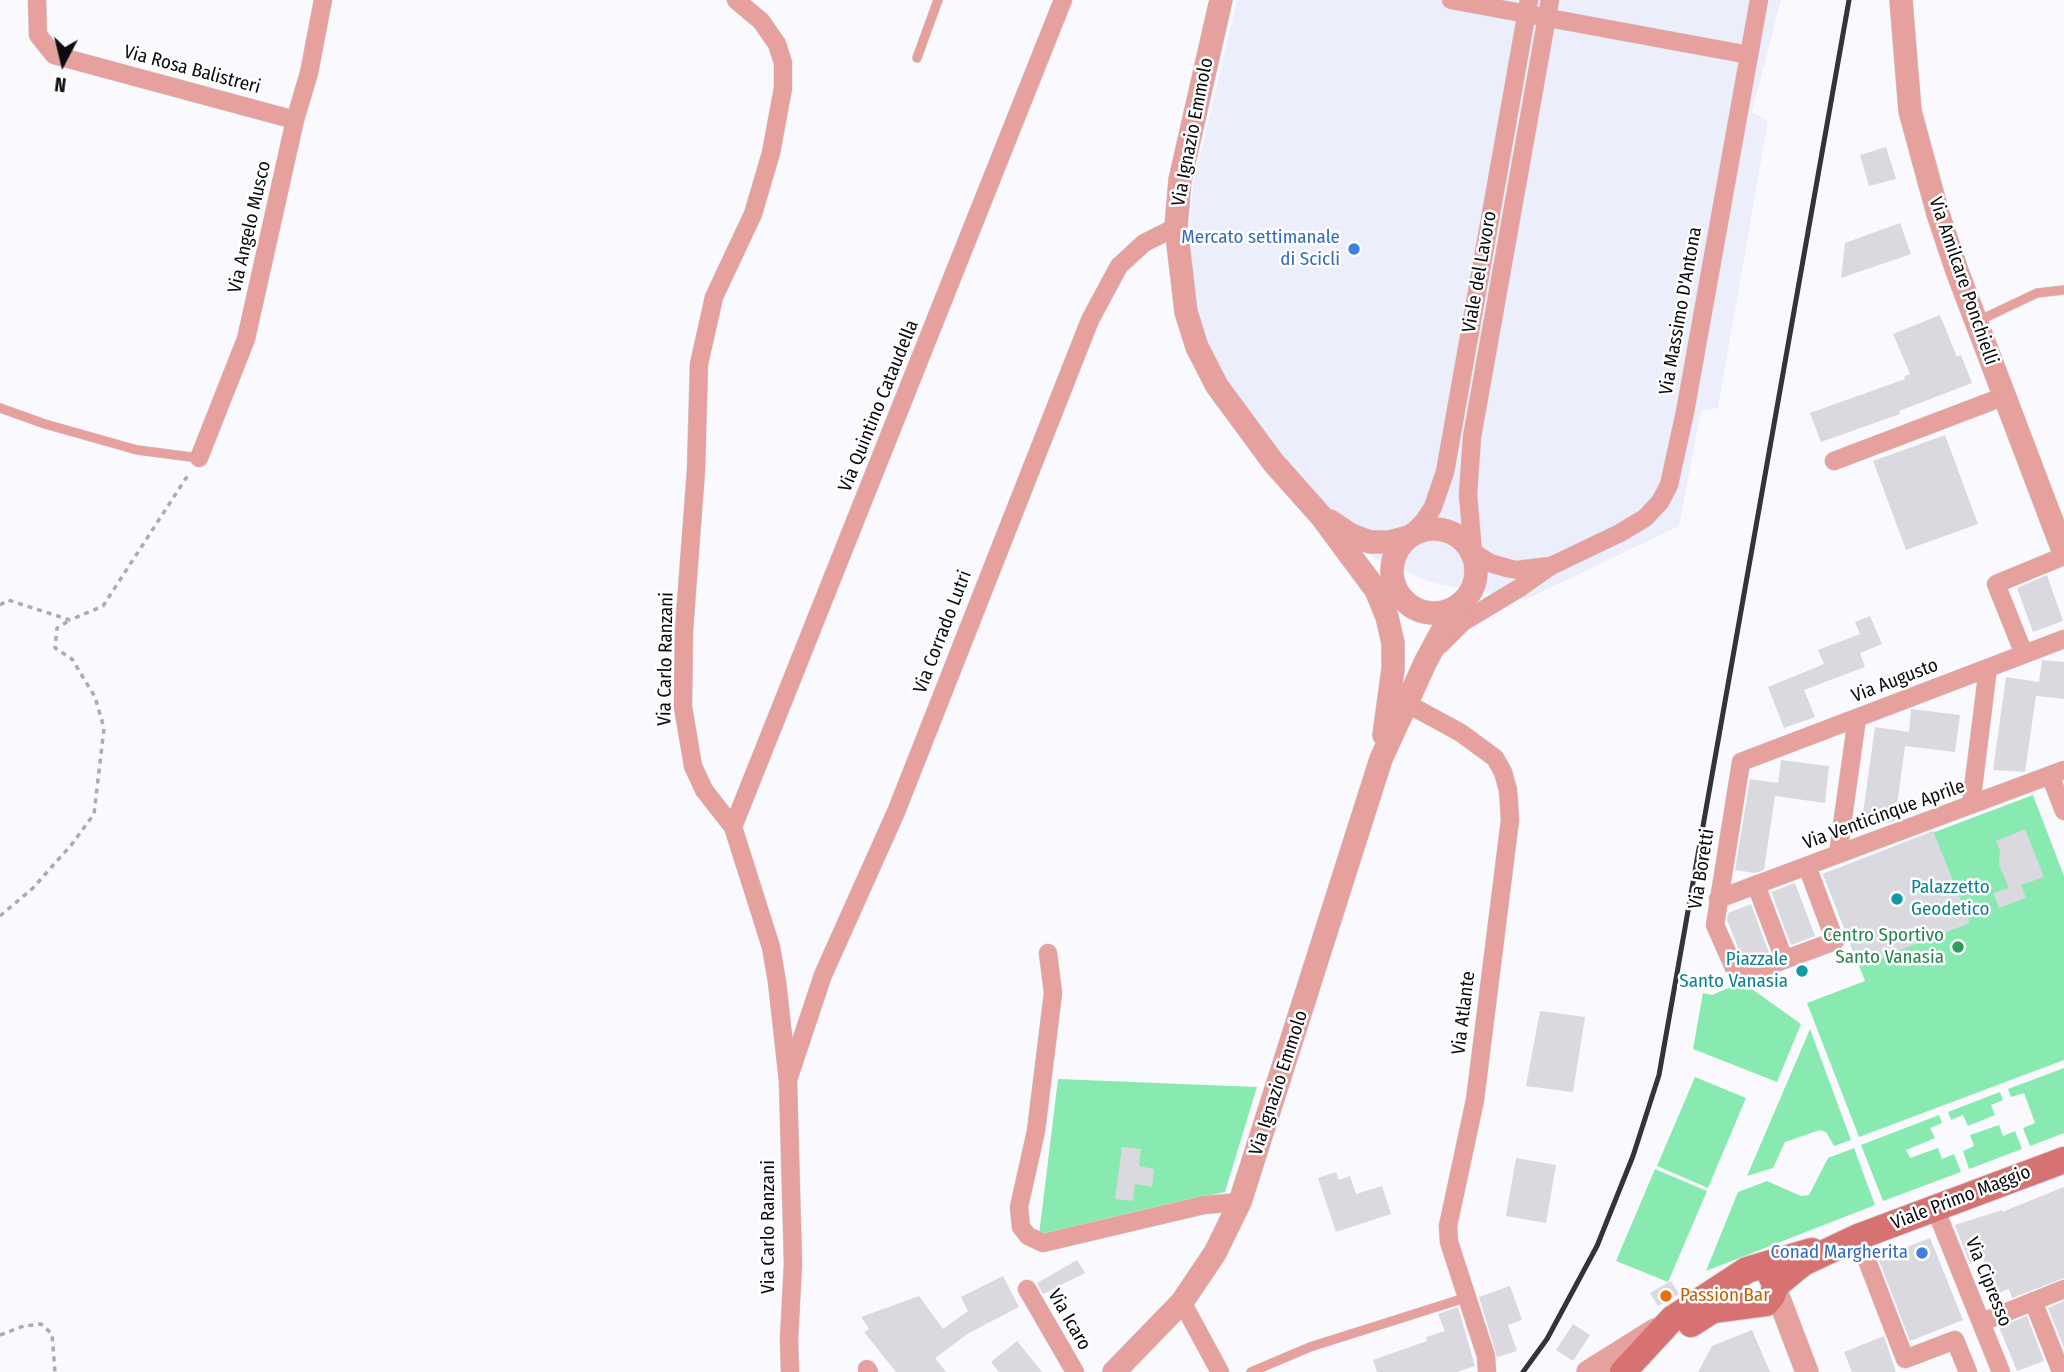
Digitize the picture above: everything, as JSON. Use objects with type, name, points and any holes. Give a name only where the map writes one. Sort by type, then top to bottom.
[{"type":"main road","name":"Viale Primo Maggio","points":[[1857,1237],[2064,1160]]},
{"type":"main road","points":[[1623,1372],[1672,1319],[1747,1271],[1857,1237]]},
{"type":"main road","points":[[1637,1372],[1684,1329],[1713,1310],[1764,1296],[1803,1263],[1857,1237]]},
{"type":"main road","points":[[1747,1271],[1737,1283],[1737,1292],[1742,1300],[1764,1296]]},
{"type":"street","name":"Via Rosa Balistreri","points":[[37,0],[38,35],[54,55],[295,120]]},
{"type":"street","name":"Via Angelo Musco","points":[[199,458],[246,340],[295,120],[309,73],[323,0]]},
{"type":"street","name":"Via Carlo Ranzani","points":[[736,0],[761,22],[777,44],[783,63],[783,88],[771,153],[753,214],[714,297],[699,364],[696,470],[684,630],[682,707],[693,766],[704,790],[733,827],[771,947],[788,1081],[793,1264],[790,1372]]},
{"type":"street","name":"Via Quintino Cataudella","points":[[733,827],[1063,0]]},
{"type":"street","name":"Via Ignazio Emmolo","points":[[1221,0],[1180,180],[1175,227],[1186,312],[1197,347],[1217,386],[1273,462],[1321,516]]},
{"type":"street","points":[[1451,0],[1549,9],[1749,55]]},
{"type":"street","name":"Via Massimo D'Antona","points":[[1551,566],[1645,518],[1660,502],[1669,485],[1685,412],[1759,0]]},
{"type":"street","name":"Via Amilcare Ponchielli","points":[[1900,0],[1910,111],[1938,214],[2064,554]]},
{"type":"street","points":[[1381,759],[1393,668],[1393,643],[1387,617],[1394,596],[1392,567],[1397,551],[1433,507],[1446,472],[1528,7]]},
{"type":"street","name":"Viale del Lavoro","points":[[1473,552],[1468,494],[1472,438],[1549,9]]},
{"type":"street","name":"Via Corrado Lutri","points":[[788,1081],[823,975],[896,812],[1090,320],[1119,266],[1144,243],[1175,227]]},
{"type":"street","points":[[1834,461],[2004,396]]},
{"type":"street","points":[[1321,516],[1351,535],[1370,542],[1389,542],[1431,528],[1444,529],[1466,542],[1473,552],[1477,568],[1475,585],[1467,599],[1454,609],[1381,759]]},
{"type":"street","points":[[1321,516],[1394,596],[1427,613],[1489,606]]},
{"type":"street","points":[[1473,552],[1490,563],[1517,570],[1551,566]]},
{"type":"street","points":[[2024,654],[1996,584],[2064,554]]},
{"type":"street","points":[[1426,662],[1463,622],[1551,566]]},
{"type":"street","name":"Via Augusto","points":[[1741,762],[2064,639]]},
{"type":"street","points":[[1971,805],[1988,668]]},
{"type":"street","name":"Via Atlante","points":[[1406,703],[1461,733],[1495,758],[1503,772],[1508,790],[1510,820],[1475,1100],[1448,1226],[1450,1242],[1486,1356],[1488,1372]]},
{"type":"street","points":[[1838,854],[1857,718]]},
{"type":"street","name":"Via Ignazio Emmolo","points":[[1114,1372],[1182,1302],[1215,1253],[1240,1202],[1381,759]]},
{"type":"street","name":"Via Boretti","points":[[1741,762],[1715,925],[1735,970],[1743,975],[1783,955]]},
{"type":"street","points":[[2057,772],[2064,811]]},
{"type":"street","name":"Via Venticinque Aprile","points":[[1718,899],[2057,772]]},
{"type":"street","points":[[1756,885],[1783,955],[1835,941],[1807,866]]},
{"type":"street","points":[[1048,953],[1053,993],[1036,1131],[1019,1207],[1021,1227],[1028,1236],[1043,1243],[1204,1205],[1240,1202]]},
{"type":"street","name":"Via Cipresso","points":[[1936,1208],[2001,1372]]},
{"type":"street","points":[[1857,1237],[1905,1359],[1955,1340],[1968,1372]]},
{"type":"street","name":"Via Icaro","points":[[1027,1289],[1075,1372]]},
{"type":"street","points":[[1982,1322],[2064,1289]]},
{"type":"street","points":[[1764,1296],[1806,1369]]},
{"type":"street","points":[[2033,1301],[2059,1369]]},
{"type":"street","points":[[1182,1302],[1220,1372]]},
{"type":"street","points":[[1588,1372],[1672,1319]]},
{"type":"lane","points":[[916,58],[938,0]]},
{"type":"lane","points":[[1976,322],[2037,293],[2064,290]]},
{"type":"lane","points":[[0,408],[45,424],[137,450],[199,458]]},
{"type":"lane","points":[[1251,1372],[1310,1347],[1468,1297]]},
{"type":"path","points":[[0,916],[33,888],[72,844],[94,814],[104,729],[95,697],[72,659],[55,648],[57,628],[103,606],[199,458]]},
{"type":"path","points":[[0,605],[8,600],[70,620]]},
{"type":"path","points":[[0,1335],[23,1326],[41,1324],[52,1334],[55,1372]]},
{"type":"shaded area","points":[[1237,0],[1781,0],[1752,112],[1768,121],[1718,408],[1701,411],[1679,526],[1525,600],[1433,583],[1374,558],[1271,442],[1233,390],[1211,351],[1196,308],[1189,241],[1193,186]]},
{"type":"green space","name":"Centro Sportivo Santo Vanasia","points":[[2033,795],[2064,876],[2064,1060],[1859,1137],[1807,1003],[1865,981],[1823,874]]},
{"type":"green space","points":[[1742,982],[1801,1024],[1777,1082],[1693,1049],[1703,993],[1712,995]]},
{"type":"green space","points":[[1810,1029],[1851,1140],[1834,1146],[1826,1132],[1820,1130],[1785,1142],[1773,1168],[1747,1176]]},
{"type":"green space","points":[[2064,1068],[2064,1133],[2030,1146],[2023,1128],[2035,1123],[2024,1093],[2011,1097],[2008,1089]]},
{"type":"green space","points":[[1695,1077],[1746,1098],[1708,1188],[1657,1166]]},
{"type":"green space","points":[[1058,1079],[1257,1087],[1225,1192],[1039,1235]]},
{"type":"green space","points":[[2000,1092],[2003,1100],[1991,1105],[1995,1115],[1968,1126],[1963,1115],[1951,1120],[1948,1112]]},
{"type":"green space","points":[[1939,1115],[1942,1123],[1930,1128],[1935,1138],[1906,1150],[1910,1158],[1938,1148],[1942,1159],[1954,1154],[1961,1172],[1883,1201],[1861,1145]]},
{"type":"green space","points":[[1999,1125],[2003,1136],[2015,1131],[2022,1149],[1969,1169],[1963,1151],[1974,1146],[1970,1135]]},
{"type":"green space","points":[[1854,1148],[1875,1205],[1706,1271],[1738,1192],[1767,1181],[1801,1196],[1809,1195],[1828,1158]]},
{"type":"green space","points":[[1655,1169],[1707,1191],[1668,1282],[1616,1261]]},
{"type":"building","points":[[1886,147],[1896,179],[1869,186],[1860,155]]},
{"type":"building","points":[[1900,223],[1911,254],[1841,278],[1845,243]]},
{"type":"building","points":[[1940,315],[1957,357],[1961,355],[1972,383],[1899,411],[1900,414],[1821,442],[1810,413],[1905,379],[1904,377],[1910,374],[1893,334]]},
{"type":"building","points":[[1945,435],[1978,524],[1906,550],[1873,461]]},
{"type":"building","points":[[2047,575],[2063,621],[2033,632],[2017,588]]},
{"type":"building","points":[[1870,616],[1882,644],[1860,653],[1865,667],[1804,690],[1815,717],[1784,728],[1768,687],[1824,664],[1818,650],[1860,634],[1855,622]]},
{"type":"building","points":[[2042,660],[2064,662],[2064,699],[2036,696],[2025,772],[1993,770],[2006,677],[2039,682]]},
{"type":"building","points":[[1911,709],[1960,715],[1955,752],[1905,746],[1895,821],[1888,823],[1862,820],[1875,727],[1909,732]]},
{"type":"building","points":[[1781,760],[1829,766],[1825,803],[1775,796],[1764,870],[1755,873],[1735,870],[1750,779],[1778,783]]},
{"type":"building","points":[[2025,829],[2044,877],[2021,885],[2026,898],[1999,908],[1993,893],[2009,888],[1999,865],[2000,851],[1996,841]]},
{"type":"building","name":"Palazzetto Geodetico","points":[[1933,831],[1970,923],[1860,966],[1823,874]]},
{"type":"building","points":[[1795,883],[1815,936],[1791,945],[1771,892]]},
{"type":"building","points":[[1751,904],[1769,953],[1744,962],[1727,920],[1728,913]]},
{"type":"building","points":[[1540,1011],[1585,1017],[1573,1092],[1526,1086]]},
{"type":"building","points":[[1122,1147],[1141,1149],[1139,1166],[1154,1169],[1152,1187],[1135,1184],[1133,1201],[1115,1199]]},
{"type":"building","points":[[1516,1158],[1556,1165],[1546,1223],[1506,1216]]},
{"type":"building","points":[[1336,1172],[1339,1180],[1350,1176],[1356,1194],[1382,1186],[1391,1214],[1336,1232],[1318,1178]]},
{"type":"building","points":[[2064,1187],[2064,1278],[2012,1298],[2009,1289],[1996,1294],[1983,1259],[1970,1264],[1955,1225],[2002,1212]]},
{"type":"building","points":[[1930,1238],[1963,1320],[1910,1341],[1878,1258]]},
{"type":"building","points":[[1077,1260],[1085,1273],[1043,1294],[1037,1283]]},
{"type":"building","points":[[1003,1276],[1019,1307],[969,1333],[935,1358],[946,1372],[896,1372],[864,1332],[869,1329],[861,1317],[919,1296],[943,1329],[968,1311],[961,1297]]},
{"type":"building","points":[[1671,1281],[1679,1294],[1658,1306],[1650,1293]]},
{"type":"building","points":[[1510,1286],[1522,1320],[1508,1325],[1517,1351],[1497,1357],[1479,1297]]},
{"type":"building","points":[[2064,1301],[2064,1348],[2048,1308]]},
{"type":"building","points":[[1458,1307],[1475,1366],[1457,1372],[1377,1372],[1373,1360],[1427,1341],[1426,1337],[1445,1331],[1438,1314]]},
{"type":"building","points":[[2027,1316],[2044,1361],[2017,1371],[1999,1327]]},
{"type":"building","points":[[1573,1324],[1590,1335],[1573,1361],[1556,1350]]},
{"type":"building","points":[[1752,1330],[1770,1372],[1698,1372],[1712,1346]]},
{"type":"building","points":[[1884,1336],[1896,1372],[1852,1372],[1844,1352]]},
{"type":"building","points":[[1017,1341],[1042,1372],[999,1372],[991,1362]]},
{"type":"railway","points":[[1523,1372],[1547,1339],[1597,1246],[1633,1156],[1659,1075],[1849,0]]},
{"type":"place","name":"Mercato settimanale di Scicli","points":[[1354,249]]},
{"type":"place","name":"Palazzetto Geodetico","points":[[1897,899]]},
{"type":"place","name":"Centro Sportivo Santo Vanasia","points":[[1958,947]]},
{"type":"place","name":"Piazzale Santo Vanasia","points":[[1802,971]]},
{"type":"place","name":"Conad Margherita","points":[[1922,1253]]},
{"type":"place","name":"Passion Bar","points":[[1666,1296]]}]
